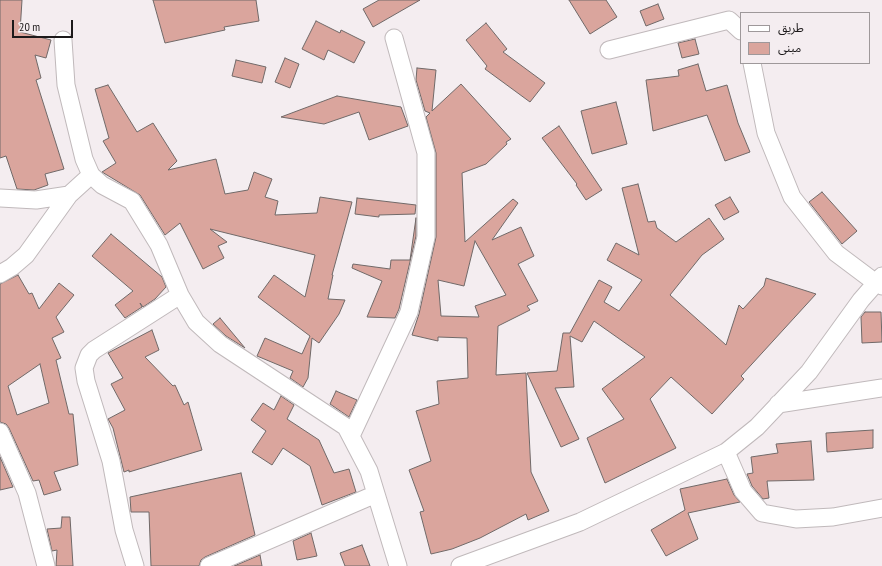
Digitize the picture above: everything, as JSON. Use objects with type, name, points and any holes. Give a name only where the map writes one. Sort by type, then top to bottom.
[{"type":"street","points":[[609,50],[728,20],[740,30]]},
{"type":"street","points":[[351,436],[409,312],[426,237],[426,153],[394,38]]},
{"type":"street","points":[[63,40],[66,85],[84,159],[91,175],[102,185],[132,201],[159,245],[180,295],[196,322],[220,344],[346,426],[369,471],[398,566]]},
{"type":"street","points":[[460,566],[580,522],[726,452],[757,426],[809,372],[861,300],[880,282],[836,253],[792,197],[766,133],[752,64]]},
{"type":"street","points":[[0,274],[26,255],[70,195],[91,175]]},
{"type":"street","points":[[0,198],[36,200],[70,195]]},
{"type":"street","points":[[134,566],[124,530],[112,461],[86,381],[84,368],[89,355],[94,350],[180,295]]},
{"type":"street","points":[[778,404],[882,388]]},
{"type":"street","points":[[0,432],[28,493],[46,566]]},
{"type":"street","points":[[726,452],[743,491],[762,513],[796,519],[833,517],[882,508]]},
{"type":"street","points":[[209,566],[376,494]]},
{"type":"building","points":[[0,0],[22,0],[20,32],[51,40],[46,58],[35,55],[41,78],[36,80],[64,169],[45,174],[48,185],[34,190],[17,189],[6,156],[0,158]]},
{"type":"building","points":[[153,0],[256,0],[259,21],[224,27],[225,30],[165,43]]},
{"type":"building","points":[[379,0],[420,0],[373,27],[363,9]]},
{"type":"building","points":[[569,0],[606,0],[617,17],[590,34]]},
{"type":"building","points":[[658,4],[664,19],[646,26],[640,11]]},
{"type":"building","points":[[316,21],[340,33],[341,30],[365,42],[354,63],[328,50],[324,60],[302,49]]},
{"type":"building","points":[[486,23],[507,49],[503,52],[545,83],[530,102],[485,69],[487,66],[466,40]]},
{"type":"building","points":[[695,39],[699,54],[682,58],[678,43]]},
{"type":"building","points":[[285,58],[299,64],[290,88],[275,82]]},
{"type":"building","points":[[236,60],[266,67],[262,83],[232,76]]},
{"type":"building","points":[[698,64],[706,91],[727,85],[738,123],[750,152],[725,161],[707,115],[653,131],[646,80],[679,76],[678,70]]},
{"type":"building","points":[[417,68],[436,70],[432,111],[461,84],[511,139],[506,142],[507,144],[486,164],[462,173],[465,242],[513,199],[518,203],[492,240],[521,227],[534,256],[518,264],[538,301],[527,306],[530,310],[498,326],[496,375],[526,373],[531,472],[549,511],[528,520],[526,514],[480,538],[452,549],[431,554],[420,512],[424,511],[409,470],[431,461],[416,411],[439,404],[437,381],[468,378],[467,338],[438,337],[438,341],[412,335],[419,314],[436,237],[436,153],[426,117],[430,113],[425,111],[416,80]],"holes":[[[475,241],[506,295],[475,306],[479,317],[441,316],[438,280],[464,286]]]},
{"type":"building","points":[[108,85],[137,132],[153,123],[177,161],[168,170],[216,159],[225,194],[248,190],[254,172],[272,179],[265,197],[278,201],[275,215],[317,213],[320,197],[352,202],[332,275],[328,299],[345,300],[339,314],[319,343],[312,338],[308,378],[303,387],[290,378],[293,371],[257,356],[265,338],[302,354],[310,336],[258,297],[274,275],[305,297],[315,255],[210,229],[227,242],[218,246],[224,258],[203,269],[180,223],[165,235],[140,195],[102,172],[116,163],[103,141],[109,138],[95,89]]},
{"type":"building","points":[[337,96],[401,107],[408,126],[369,140],[359,112],[324,124],[281,117]]},
{"type":"building","points":[[616,102],[627,144],[592,154],[581,111]]},
{"type":"building","points":[[559,126],[602,190],[586,200],[576,185],[577,184],[542,138]]},
{"type":"building","points":[[638,184],[648,222],[655,221],[657,228],[676,242],[709,218],[724,239],[702,255],[670,295],[726,345],[739,305],[743,309],[764,286],[766,278],[816,294],[741,376],[744,379],[712,414],[671,377],[650,399],[676,448],[605,483],[587,438],[624,419],[602,389],[645,357],[594,321],[582,342],[570,336],[574,387],[555,388],[579,439],[561,447],[527,373],[557,371],[563,333],[570,333],[599,280],[612,287],[604,302],[619,311],[642,280],[607,260],[616,243],[639,255],[622,188]]},
{"type":"building","points":[[822,192],[857,231],[842,244],[809,202]]},
{"type":"building","points":[[730,197],[739,212],[724,220],[715,205]]},
{"type":"building","points":[[357,198],[416,205],[415,214],[379,215],[379,217],[355,214]]},
{"type":"building","points":[[416,218],[416,236],[399,309],[395,318],[367,317],[382,281],[352,268],[353,264],[390,269],[391,260],[410,260]]},
{"type":"building","points":[[111,234],[162,277],[166,287],[155,299],[143,307],[140,303],[142,307],[125,318],[115,305],[133,291],[92,256]]},
{"type":"building","points":[[18,275],[29,294],[32,293],[39,309],[59,283],[74,295],[56,317],[64,332],[52,338],[61,358],[56,360],[69,414],[73,414],[78,465],[54,472],[61,490],[44,495],[39,480],[33,481],[9,428],[6,424],[0,422],[0,284]],"holes":[[[40,364],[49,403],[17,415],[8,386]]]},
{"type":"building","points":[[865,312],[881,312],[882,342],[862,343],[861,317]]},
{"type":"building","points":[[220,318],[245,348],[226,336],[213,324]]},
{"type":"building","points":[[152,330],[159,350],[145,357],[173,386],[175,385],[184,405],[188,402],[202,450],[129,472],[129,470],[124,472],[113,428],[108,419],[125,410],[111,384],[123,378],[108,353]]},
{"type":"building","points":[[336,391],[357,400],[349,417],[330,404]]},
{"type":"building","points":[[281,396],[294,405],[287,419],[319,440],[334,473],[349,469],[356,492],[322,505],[310,466],[283,448],[272,465],[252,452],[266,431],[251,420],[263,403],[274,410]]},
{"type":"building","points":[[873,430],[873,448],[827,452],[826,433]]},
{"type":"building","points":[[811,441],[814,480],[767,481],[769,498],[763,499],[752,486],[747,474],[753,473],[751,457],[778,453],[776,444]]},
{"type":"building","points":[[0,457],[13,487],[0,490]]},
{"type":"building","points":[[241,473],[255,535],[205,557],[201,560],[199,566],[151,566],[149,512],[131,512],[130,497]]},
{"type":"building","points":[[727,479],[734,495],[740,502],[688,513],[698,539],[666,556],[651,530],[685,510],[680,489]]},
{"type":"building","points":[[62,517],[70,517],[73,566],[56,566],[57,550],[52,551],[47,529],[61,528]]},
{"type":"building","points":[[311,533],[317,556],[297,560],[293,541]]},
{"type":"building","points":[[362,545],[370,566],[345,566],[340,553]]},
{"type":"building","points":[[260,555],[262,566],[234,566]]}]
